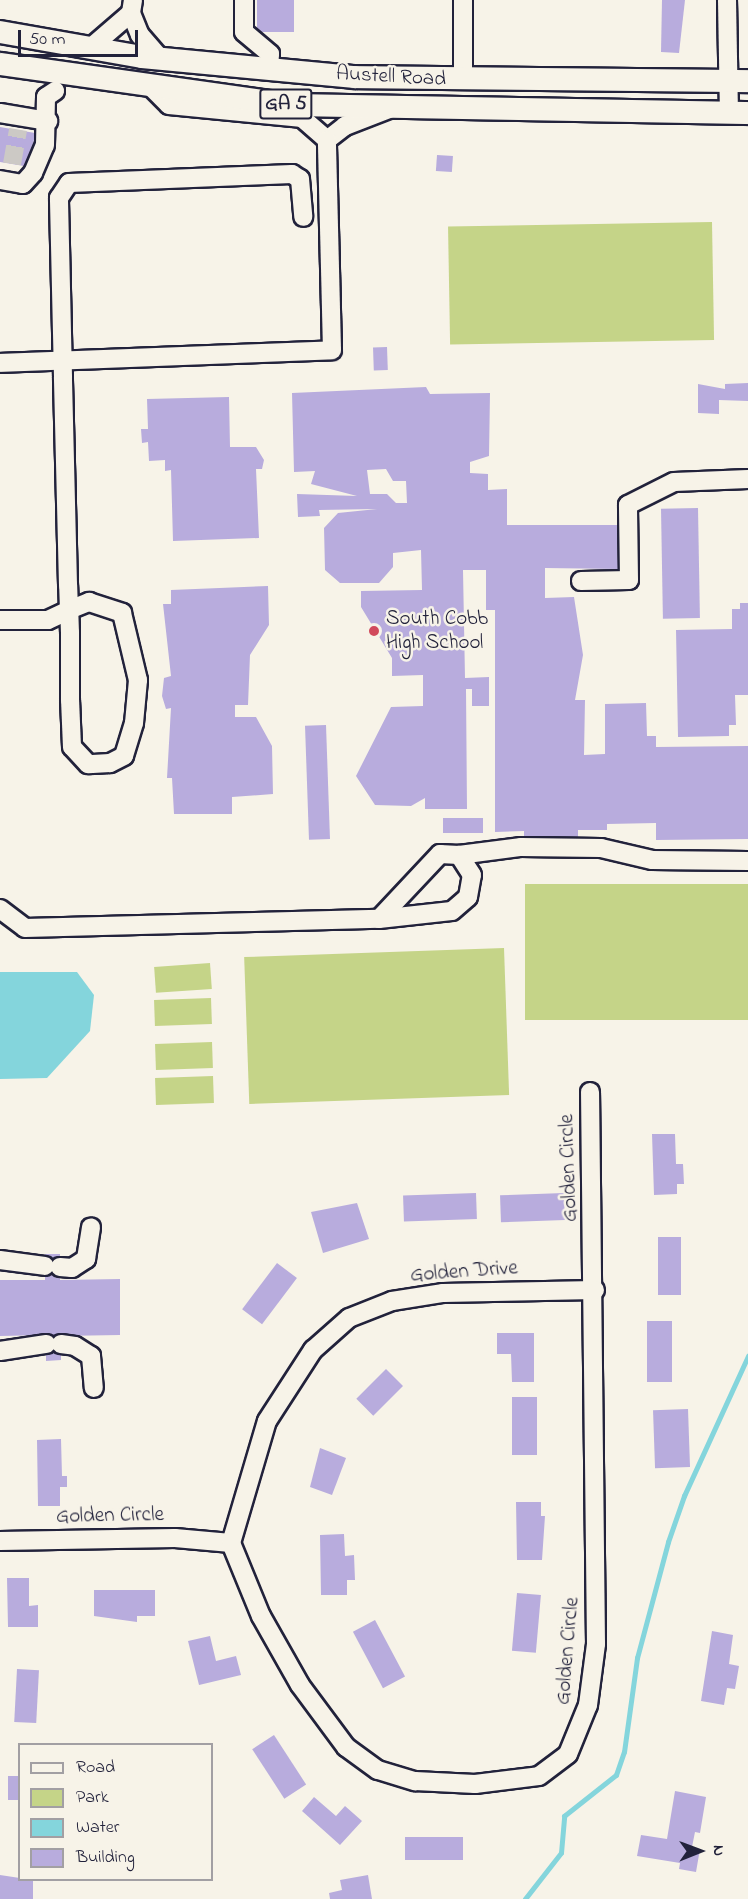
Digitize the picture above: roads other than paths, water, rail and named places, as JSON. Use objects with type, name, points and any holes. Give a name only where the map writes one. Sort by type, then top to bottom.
[{"type":"main road","name":"Austell Road","points":[[0,32],[89,49],[269,70],[463,80],[738,81]]},
{"type":"main road","name":"Austell Road","points":[[0,64],[56,83],[152,87],[290,105],[739,113]]},
{"type":"street","points":[[244,0],[244,32],[270,54],[269,70]]},
{"type":"street","points":[[463,0],[463,80]]},
{"type":"street","points":[[727,0],[738,81],[739,113]]},
{"type":"street","points":[[89,49],[132,6],[140,35],[160,59]]},
{"type":"street","points":[[0,114],[19,123],[48,118],[59,109],[60,95],[56,83]]},
{"type":"street","points":[[0,363],[310,355],[332,350],[327,140],[302,118],[169,105],[152,87]]},
{"type":"street","points":[[327,140],[345,126],[391,108]]},
{"type":"street","points":[[7,175],[23,184],[33,173],[45,145],[48,118]]},
{"type":"street","points":[[0,620],[48,620],[69,610],[90,602],[105,604],[122,613],[130,635],[138,680],[134,723],[124,756],[110,763],[88,764],[72,747],[69,610],[59,198],[69,183],[292,174],[300,179],[303,218]]},
{"type":"street","points":[[581,581],[630,580],[628,505],[674,483],[748,478]]},
{"type":"street","points":[[379,919],[440,854],[459,855],[521,847],[601,848],[652,860],[748,861]]},
{"type":"street","points":[[0,909],[25,928],[379,919],[452,911],[468,897],[472,875],[459,855]]},
{"type":"street","name":"Golden Circle","points":[[0,1541],[175,1538],[231,1543],[261,1616],[300,1685],[346,1747],[378,1770],[416,1781],[475,1784],[539,1776],[556,1766],[583,1723],[595,1655],[595,1290],[590,1092]]},
{"type":"street","points":[[0,1260],[72,1268],[86,1259],[91,1227]]},
{"type":"street","name":"Golden Drive","points":[[231,1543],[267,1421],[313,1350],[349,1318],[393,1301],[443,1293],[595,1290]]},
{"type":"street","points":[[0,1350],[53,1344],[75,1346],[91,1356],[94,1388]]},
{"type":"water","points":[[0,972],[77,972],[94,995],[90,1031],[47,1078],[0,1079]]},
{"type":"waterway","points":[[525,1899],[561,1853],[564,1816],[616,1775],[624,1752],[637,1658],[668,1542],[684,1496],[748,1356]]},
{"type":"tunnel","points":[[12,164],[18,130]]},
{"type":"place","name":"South Cobb High School","points":[[374,631]]}]
